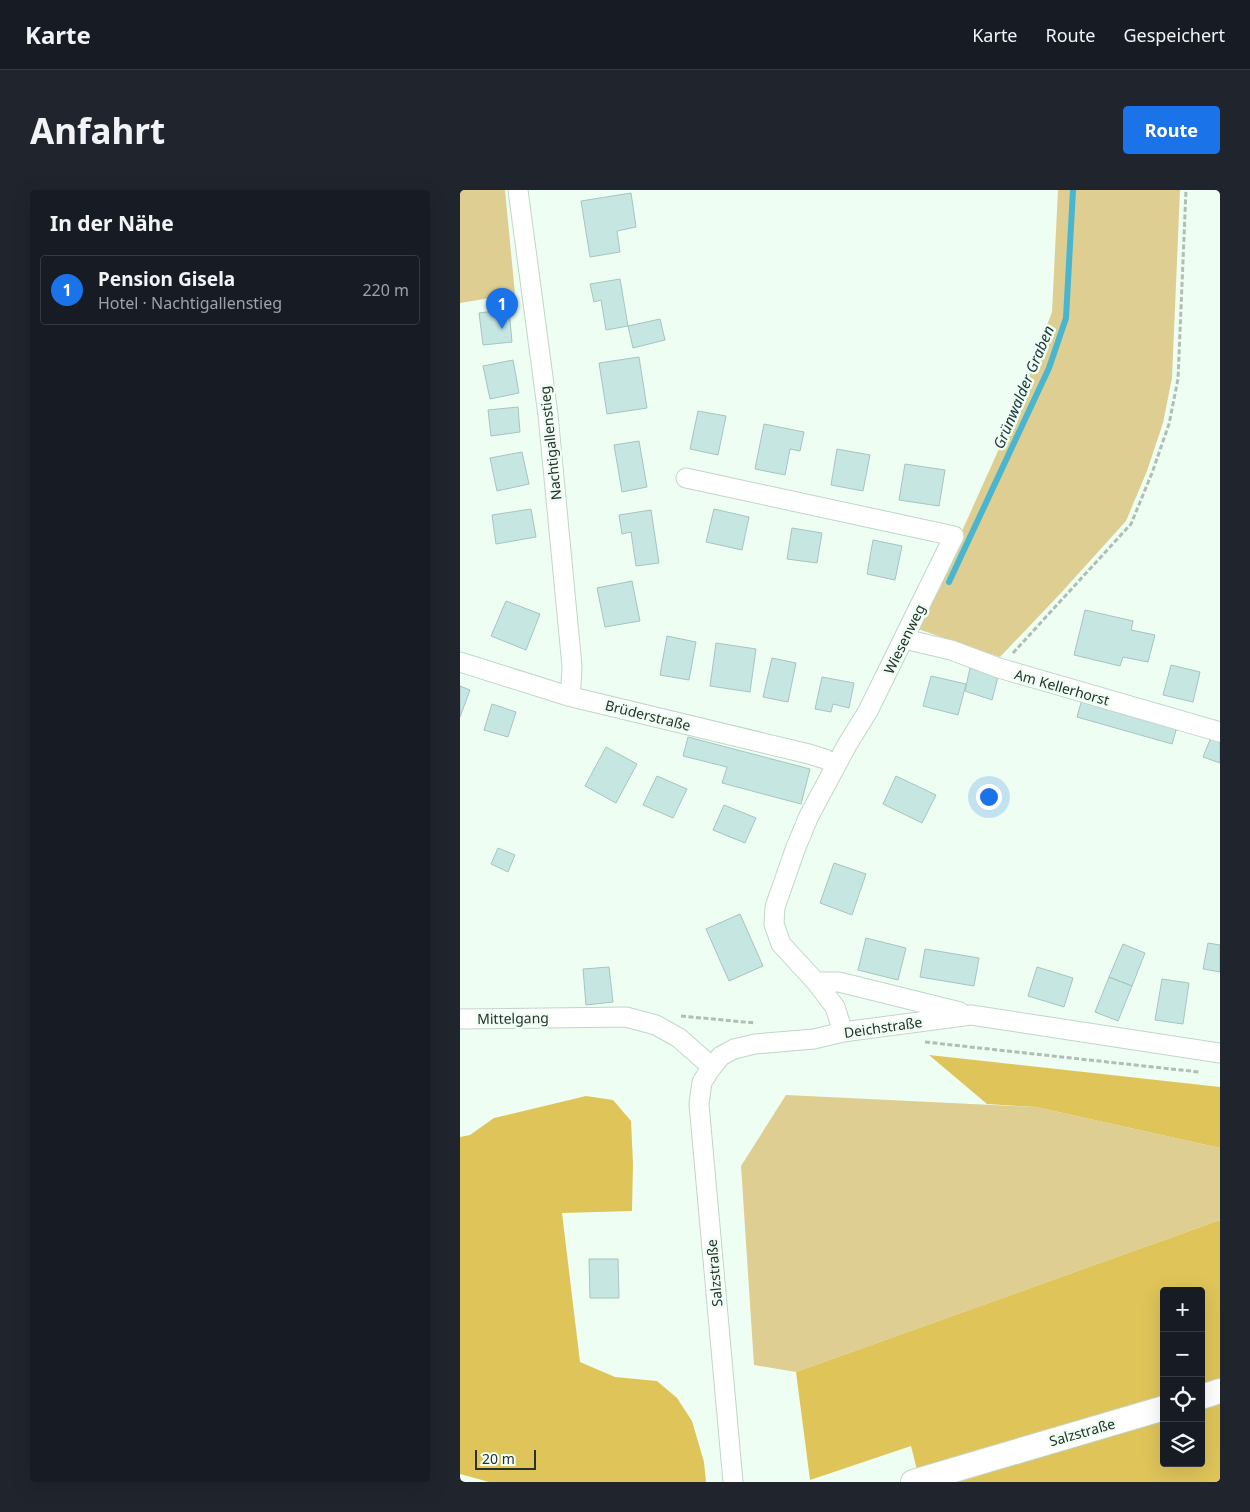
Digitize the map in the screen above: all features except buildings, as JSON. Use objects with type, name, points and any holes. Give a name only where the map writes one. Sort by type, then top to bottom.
[{"type":"street","name":"Nachtigallenstieg","points":[[518,190],[548,415],[572,666],[571,686],[568,696]]},
{"type":"street","name":"Wiesenweg","points":[[686,478],[954,536],[868,711],[809,816],[796,846],[775,907],[774,924],[780,944],[816,982],[834,1007],[843,1032]]},
{"type":"street","name":"Am Kellerhorst","points":[[904,640],[951,650],[999,668],[1220,732]]},
{"type":"street","name":"Brüderstraße","points":[[460,662],[568,696],[809,754],[836,765]]},
{"type":"street","points":[[816,982],[839,982],[971,1015]]},
{"type":"street","name":"Deichstraße","points":[[712,1067],[721,1056],[755,1044],[814,1039],[843,1032],[971,1015],[1220,1053]]},
{"type":"street","name":"Mittelgang","points":[[460,1018],[626,1017],[656,1024],[679,1038],[712,1067]]},
{"type":"street","name":"Salzstraße","points":[[712,1067],[702,1082],[699,1104],[733,1482]]},
{"type":"street","points":[[1205,1396],[1220,1392]]},
{"type":"street","name":"Salzstraße","points":[[913,1482],[1160,1409]]},
{"type":"path","points":[[999,668],[1131,524],[1152,473],[1169,424],[1178,379],[1186,190]]},
{"type":"path","points":[[918,1041],[1200,1072]]},
{"type":"shaded area","points":[[460,190],[505,190],[515,294],[460,303]]},
{"type":"shaded area","points":[[1058,190],[1180,190],[1172,378],[1163,423],[1147,471],[1126,521],[1000,657],[918,629],[1007,431],[1052,312]]},
{"type":"shaded area","points":[[929,1055],[1220,1087],[1220,1148],[1036,1107],[987,1104]]},
{"type":"shaded area","points":[[786,1095],[1036,1107],[1220,1148],[1220,1220],[796,1372],[754,1365],[741,1166]]},
{"type":"shaded area","points":[[586,1096],[613,1100],[631,1121],[633,1163],[632,1211],[562,1213],[580,1362],[615,1377],[657,1381],[677,1398],[692,1421],[704,1462],[706,1482],[489,1482],[460,1474],[460,1137],[470,1135],[494,1118]]},
{"type":"shaded area","points":[[1220,1220],[1220,1482],[920,1482],[911,1446],[810,1480],[796,1372]]},
{"type":"waterway","name":"Grünwalder Graben","points":[[949,582],[1049,368],[1066,318],[1073,190]]},
{"type":"place","name":"Pension Gisela","points":[[502,329]]}]
